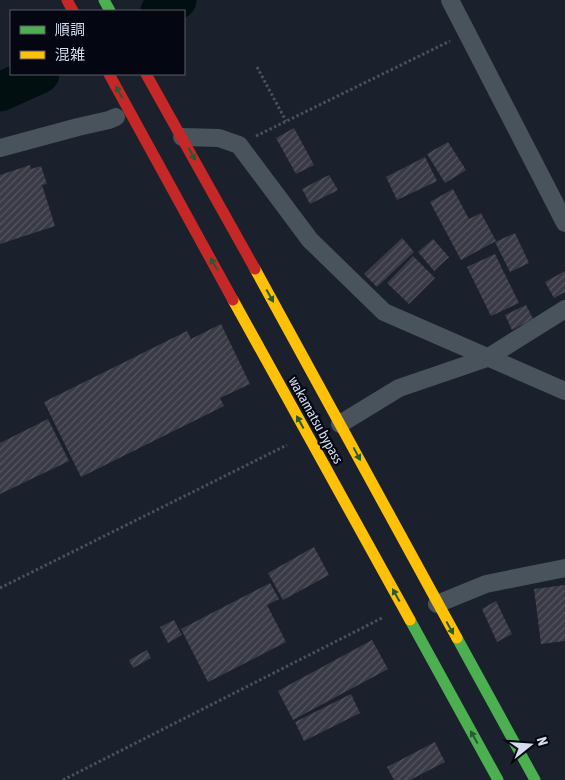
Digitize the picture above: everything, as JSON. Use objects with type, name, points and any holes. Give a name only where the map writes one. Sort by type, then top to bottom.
[{"type":"highway","name":"wakamatsu bypass","points":[[108,75],[123,114],[308,435],[498,780]]},
{"type":"highway","name":"wakamatsu bypass","points":[[147,75],[535,780]]},
{"type":"street","points":[[450,0],[565,223]]},
{"type":"street","points":[[0,148],[109,120],[123,114]]},
{"type":"street","points":[[182,137],[219,138],[239,145],[310,240],[384,312],[565,391]]},
{"type":"street","points":[[340,424],[399,388],[487,358],[565,309]]},
{"type":"street","points":[[437,604],[486,584],[565,568]]},
{"type":"path","points":[[239,145],[467,33]]},
{"type":"path","points":[[257,67],[286,121]]},
{"type":"path","points":[[0,588],[308,435]]},
{"type":"path","points":[[63,780],[403,608]]},
{"type":"building","points":[[294,128],[314,165],[296,174],[276,138]]},
{"type":"building","points":[[448,142],[466,170],[445,183],[427,154]]},
{"type":"building","points":[[425,157],[437,181],[397,200],[386,177]]},
{"type":"building","points":[[30,165],[31,169],[41,166],[47,184],[42,185],[55,226],[0,244],[0,175]]},
{"type":"building","points":[[329,175],[338,190],[310,204],[302,189]]},
{"type":"building","points":[[453,189],[469,219],[481,213],[496,241],[461,260],[430,202]]},
{"type":"building","points":[[515,233],[529,263],[510,272],[495,242]]},
{"type":"building","points":[[402,238],[414,252],[377,287],[364,274]]},
{"type":"building","points":[[433,239],[449,257],[434,271],[418,252]]},
{"type":"building","points":[[495,254],[519,303],[491,316],[467,267]]},
{"type":"building","points":[[413,256],[435,278],[409,304],[387,283]]},
{"type":"building","points":[[565,271],[565,292],[554,298],[545,282]]},
{"type":"building","points":[[526,305],[533,319],[512,330],[505,315]]},
{"type":"building","points":[[221,324],[250,384],[220,398],[224,406],[81,477],[44,402],[187,331],[191,339]]},
{"type":"building","points":[[48,419],[69,461],[0,494],[0,443]]},
{"type":"building","points":[[314,547],[329,575],[283,600],[268,573]]},
{"type":"building","points":[[270,583],[279,599],[267,605],[286,642],[208,682],[181,629]]},
{"type":"building","points":[[565,585],[565,641],[541,644],[534,589]]},
{"type":"building","points":[[496,601],[512,634],[497,642],[482,609]]},
{"type":"building","points":[[174,620],[182,635],[168,643],[160,627]]},
{"type":"building","points":[[372,640],[388,669],[293,720],[278,691]]},
{"type":"building","points":[[147,650],[151,658],[133,668],[129,660]]},
{"type":"building","points":[[351,694],[360,713],[304,741],[295,722]]},
{"type":"building","points":[[435,742],[445,762],[410,780],[394,780],[387,767]]},
{"type":"waterway","points":[[162,10],[177,0]]},
{"type":"waterway","points":[[0,92],[38,75]]},
{"type":"traffic: fast","points":[[104,0],[109,10]]},
{"type":"traffic: fast","points":[[410,620],[498,780]]},
{"type":"traffic: fast","points":[[457,638],[535,780]]},
{"type":"traffic: slow","points":[[255,269],[457,638]]},
{"type":"traffic: slow","points":[[233,300],[410,620]]},
{"type":"traffic: jam","points":[[67,0],[72,10]]},
{"type":"traffic: jam","points":[[110,75],[233,300]]},
{"type":"traffic: jam","points":[[147,75],[255,269]]}]
